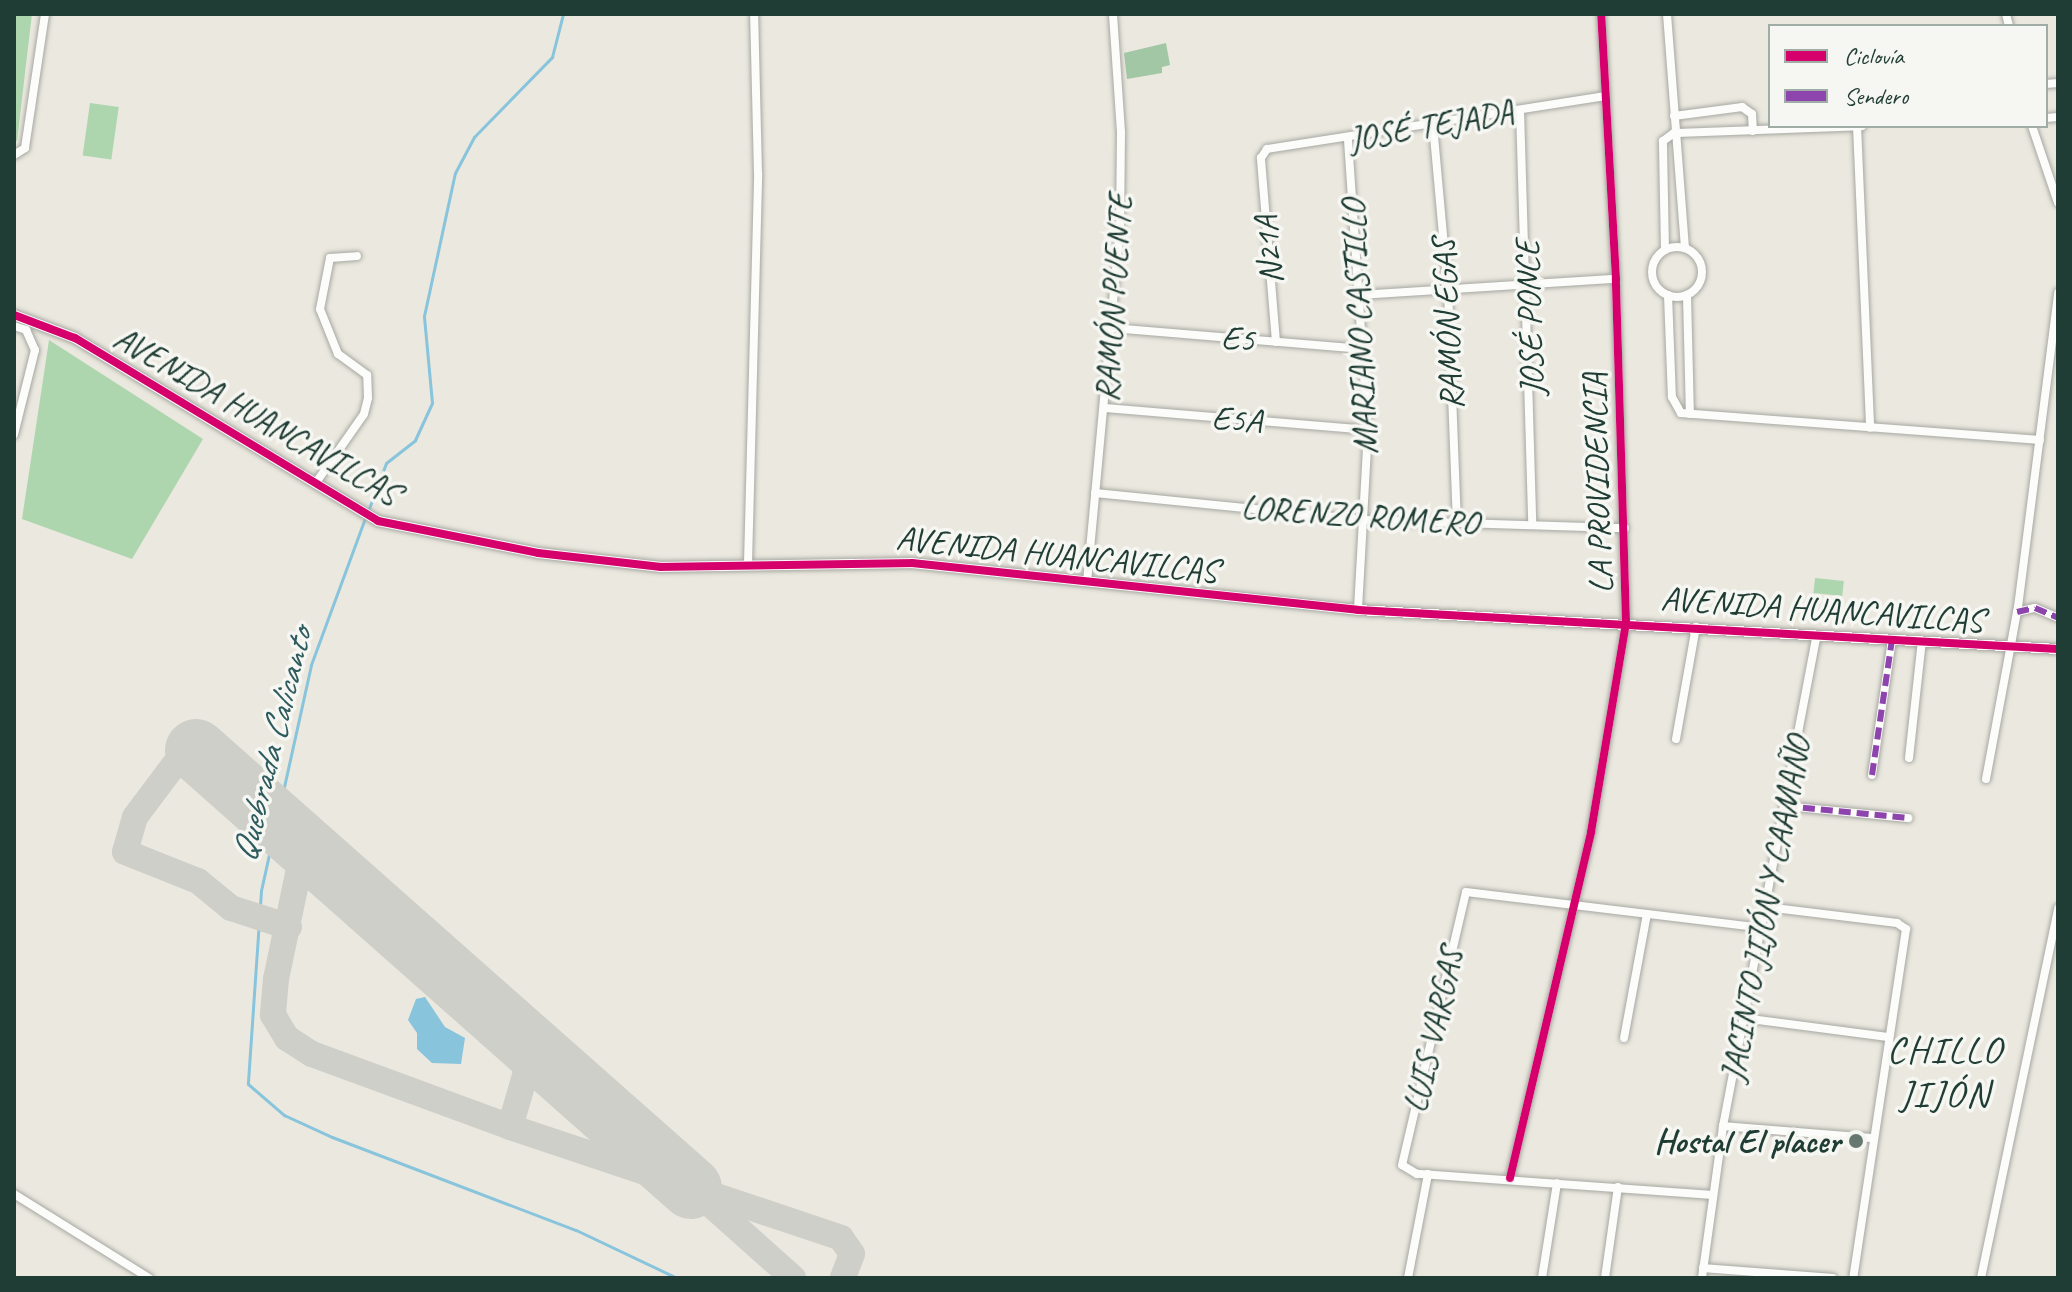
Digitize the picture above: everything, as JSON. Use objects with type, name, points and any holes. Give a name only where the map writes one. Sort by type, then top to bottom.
[{"type":"street","points":[[14,155],[25,148],[45,14]]},
{"type":"street","points":[[748,563],[758,173],[754,14]]},
{"type":"street","name":"RAMÓN PUENTE","points":[[1087,582],[1113,328],[1121,132],[1113,14]]},
{"type":"street","name":"LA PROVIDENCIA","points":[[1510,1178],[1573,907],[1626,622],[1616,279],[1601,14]]},
{"type":"street","points":[[1667,14],[1685,248],[1702,271],[1695,289],[1687,295],[1668,295]]},
{"type":"street","name":"JOSÉ TEJADA","points":[[1261,158],[1267,149],[1348,140],[1605,96]]},
{"type":"street","points":[[1674,116],[1748,108],[1753,131]]},
{"type":"street","name":"JOSÉ PONCE","points":[[1520,110],[1528,285],[1532,525]]},
{"type":"street","name":"RAMÓN EGAS","points":[[1433,125],[1448,290],[1457,523]]},
{"type":"street","points":[[1817,128],[1674,133],[1663,141],[1665,250],[1653,273],[1668,295],[1672,397],[1681,413],[2040,440]]},
{"type":"street","points":[[1860,128],[1870,428]]},
{"type":"street","points":[[2033,128],[2058,203]]},
{"type":"street","name":"MARIANO CASTILLO","points":[[1348,140],[1368,430],[1358,610]]},
{"type":"street","name":"N21A","points":[[1261,158],[1276,342]]},
{"type":"street","points":[[1665,250],[1685,248]]},
{"type":"street","points":[[315,484],[364,414],[368,398],[367,375],[338,354],[320,309],[330,258],[357,256]]},
{"type":"street","points":[[1359,295],[1616,279]]},
{"type":"street","points":[[1986,779],[2012,647],[2058,293]]},
{"type":"street","points":[[1687,295],[1690,414]]},
{"type":"street","name":"AVENIDA HUANCAVILCAS","points":[[14,315],[75,338],[378,521],[603,563],[661,567],[748,563],[912,563],[1358,610],[1626,622],[2058,649]]},
{"type":"street","points":[[14,326],[26,330],[35,350],[14,434]]},
{"type":"street","name":"E5","points":[[1113,328],[1362,349]]},
{"type":"street","name":"E5A","points":[[1106,408],[1368,430]]},
{"type":"street","name":"LORENZO ROMERO","points":[[1095,493],[1365,520],[1625,528]]},
{"type":"street","points":[[2017,612],[2035,608],[2058,618]]},
{"type":"street","points":[[1676,739],[1696,627]]},
{"type":"street","name":"JACINTO JIJÓN Y CAAMAÑO","points":[[1702,1278],[1723,1126],[1817,635]]},
{"type":"street","points":[[1872,775],[1892,640]]},
{"type":"street","points":[[1909,758],[1922,641]]},
{"type":"street","points":[[1785,806],[1908,818]]},
{"type":"street","name":"LUIS VARGAS","points":[[1428,1174],[1407,1173],[1402,1165],[1464,894],[1484,891],[1573,907]]},
{"type":"street","points":[[1573,907],[1763,928]]},
{"type":"street","points":[[1766,907],[1903,925],[1853,1278]]},
{"type":"street","points":[[1981,1278],[2058,908]]},
{"type":"street","points":[[1624,1038],[1647,914]]},
{"type":"street","points":[[1743,1018],[1888,1037]]},
{"type":"street","points":[[1723,1126],[1871,1138]]},
{"type":"street","points":[[1408,1278],[1428,1174],[1713,1195]]},
{"type":"street","points":[[1542,1278],[1557,1183]]},
{"type":"street","points":[[1605,1278],[1618,1187]]},
{"type":"street","points":[[14,1194],[149,1278]]},
{"type":"street","points":[[1703,1268],[1833,1278]]},
{"type":"green space","points":[[14,14],[32,14],[17,141],[14,140]]},
{"type":"green space","points":[[1166,43],[1170,65],[1162,67],[1162,73],[1127,79],[1124,53]]},
{"type":"green space","points":[[90,103],[119,107],[111,160],[83,155]]},
{"type":"green space","points":[[49,340],[203,439],[132,559],[22,519]]},
{"type":"green space","points":[[1815,578],[1844,581],[1842,596],[1813,593]]},
{"type":"water","points":[[425,997],[445,1027],[465,1038],[461,1064],[432,1063],[417,1049],[417,1033],[408,1020],[416,999]]},
{"type":"waterway","name":"Quebrada Calicanto","points":[[368,511],[386,463],[415,440],[432,403],[424,316],[455,173],[474,137],[552,57],[563,14]]},
{"type":"waterway","name":"Quebrada Calicanto","points":[[365,518],[311,665],[261,891],[248,1084],[284,1115],[332,1137],[576,1230],[677,1278]]},
{"type":"taxiway","points":[[196,750],[186,749],[135,817],[125,852],[198,881],[231,908],[289,927]]},
{"type":"taxiway","points":[[304,845],[276,979],[273,1015],[287,1038],[312,1054],[510,1127],[841,1238],[852,1254],[843,1278]]},
{"type":"taxiway","points":[[510,1127],[533,1048]]},
{"type":"taxiway","points":[[700,1195],[793,1278]]},
{"type":"runway","points":[[196,750],[691,1188]]},
{"type":"marked path","points":[[2017,612],[2035,608],[2058,618]]},
{"type":"marked path","points":[[1872,775],[1892,640]]},
{"type":"marked path","points":[[1785,806],[1908,818]]},
{"type":"cycle path","points":[[1510,1178],[1591,832],[1626,622],[1616,279],[1601,14]]},
{"type":"cycle path","points":[[14,315],[75,338],[378,521],[538,553],[661,567],[912,563],[1358,610],[2058,649]]},
{"type":"place","name":"Hostal El placer","points":[[1856,1141]]},
{"type":"district","name":"CHILLO JIJÓN","points":[[1945,1072]]}]
